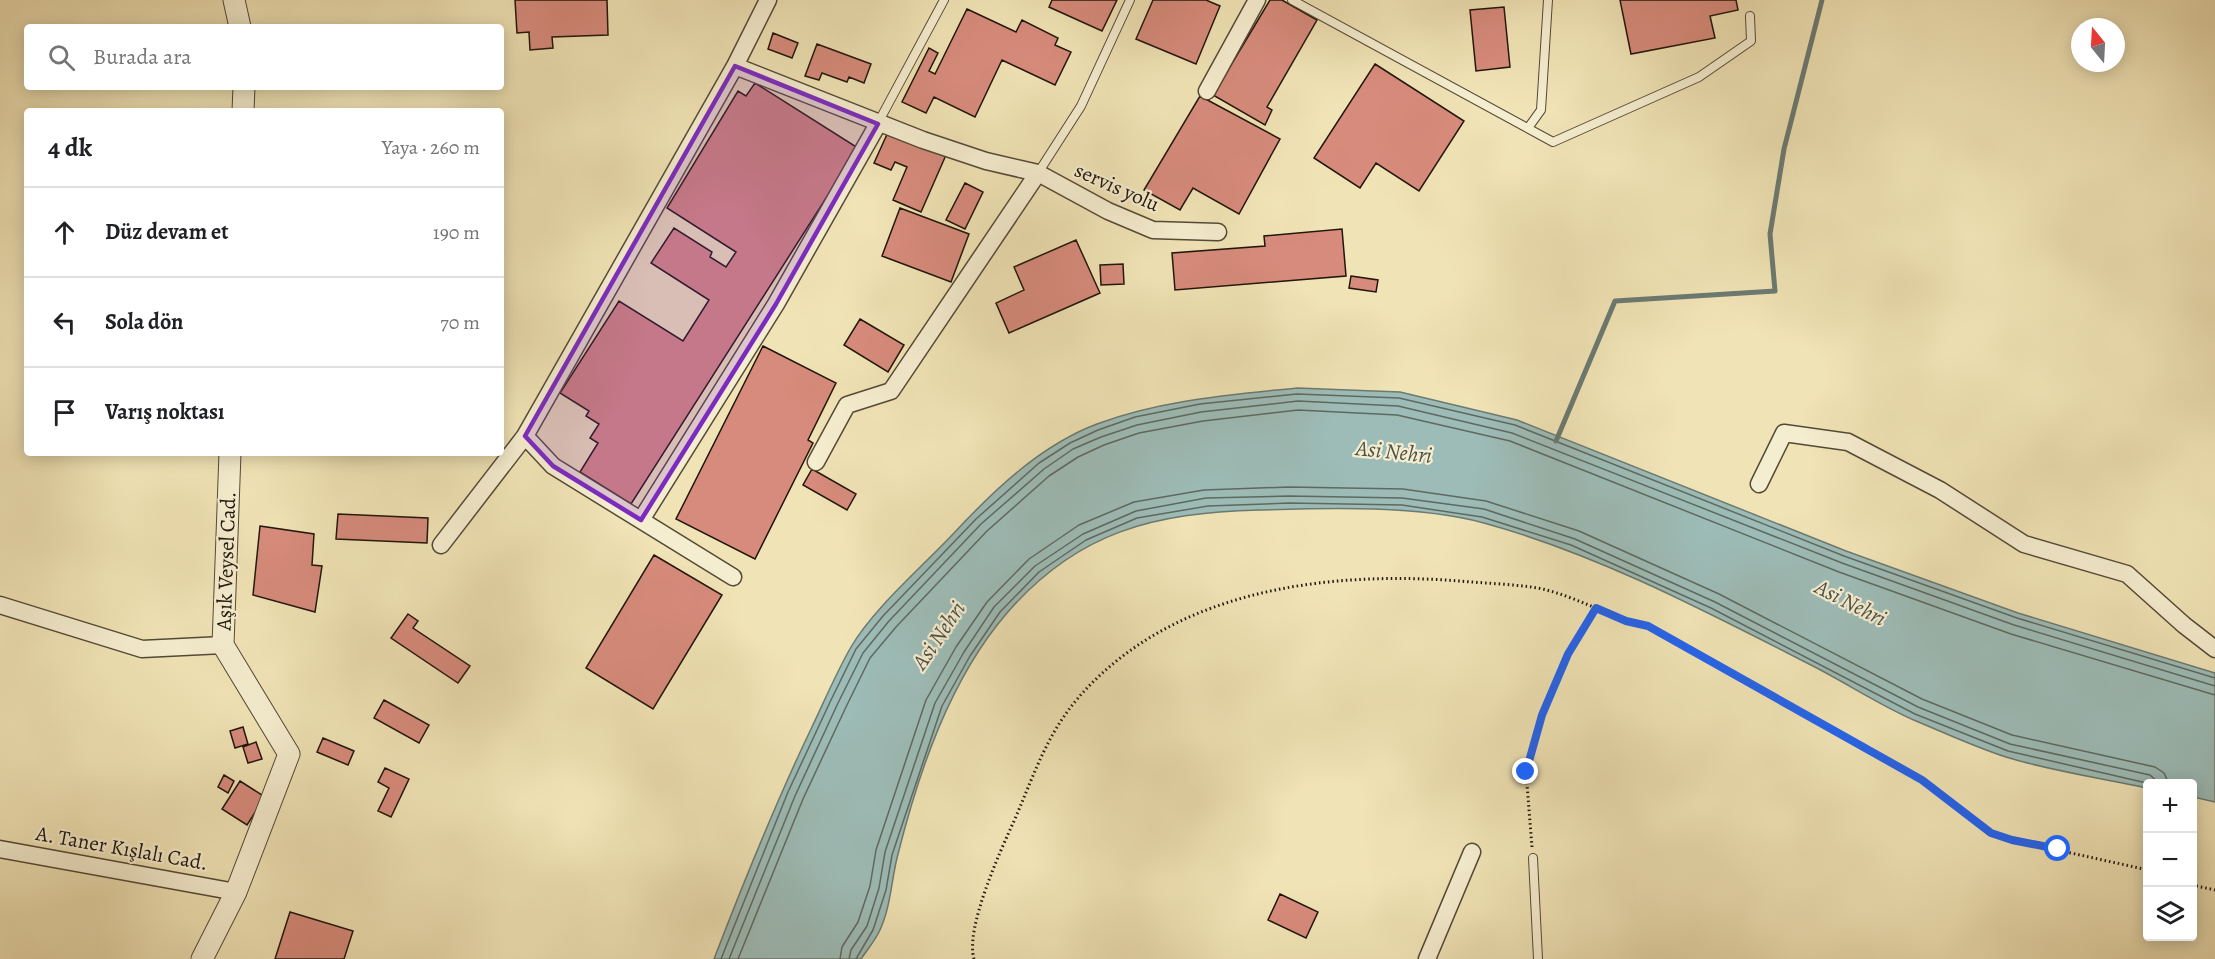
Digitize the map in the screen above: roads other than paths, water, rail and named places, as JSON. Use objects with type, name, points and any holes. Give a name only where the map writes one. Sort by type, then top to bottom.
[{"type":"street","points":[[234,0],[239,24]]},
{"type":"street","points":[[441,545],[525,436],[735,66],[768,0]]},
{"type":"street","points":[[1208,90],[1257,0]]},
{"type":"street","name":"servis yolu","points":[[735,66],[878,124],[986,161],[1038,173],[1098,206],[1153,230],[1218,232]]},
{"type":"street","points":[[243,108],[244,90]]},
{"type":"street","points":[[641,520],[776,304],[878,124]]},
{"type":"street","points":[[816,462],[847,405],[891,391],[1038,173]]},
{"type":"street","points":[[1759,484],[1784,433],[1848,442],[1941,490],[2024,544],[2127,574],[2212,642]]},
{"type":"street","points":[[525,436],[553,466],[733,577]]},
{"type":"street","name":"Aşık Veysel Cad.","points":[[230,456],[223,645],[289,754],[236,892]]},
{"type":"street","points":[[0,605],[142,650],[223,645]]},
{"type":"street","name":"A. Taner Kışlalı Cad.","points":[[0,849],[236,892]]},
{"type":"street","points":[[1427,959],[1472,852]]},
{"type":"street","points":[[202,959],[236,892]]},
{"type":"lane","points":[[878,124],[944,0]]},
{"type":"lane","points":[[1038,173],[1081,106],[1130,0]]},
{"type":"lane","points":[[1292,0],[1553,142],[1699,76],[1751,41],[1750,16]]},
{"type":"lane","points":[[1528,128],[1541,110],[1548,0]]},
{"type":"lane","points":[[1533,858],[1538,959]]},
{"type":"water","name":"Asi Nehri","points":[[1297,388],[1400,392],[1517,420],[1846,551],[2018,613],[2215,673],[2215,802],[2197,798],[2197,779],[2143,779],[2143,787],[2041,766],[1983,749],[1902,715],[1809,664],[1650,585],[1568,551],[1484,523],[1458,517],[1402,510],[1314,509],[1221,512],[1152,522],[1090,545],[1034,585],[1007,613],[969,667],[939,727],[906,823],[883,923],[861,959],[714,959],[748,872],[835,677],[860,633],[885,603],[1002,485],[1057,444],[1076,433],[1121,416],[1171,404]]},
{"type":"waterway","points":[[1556,441],[1615,301],[1775,291],[1770,234],[1784,149],[1822,0]]}]
